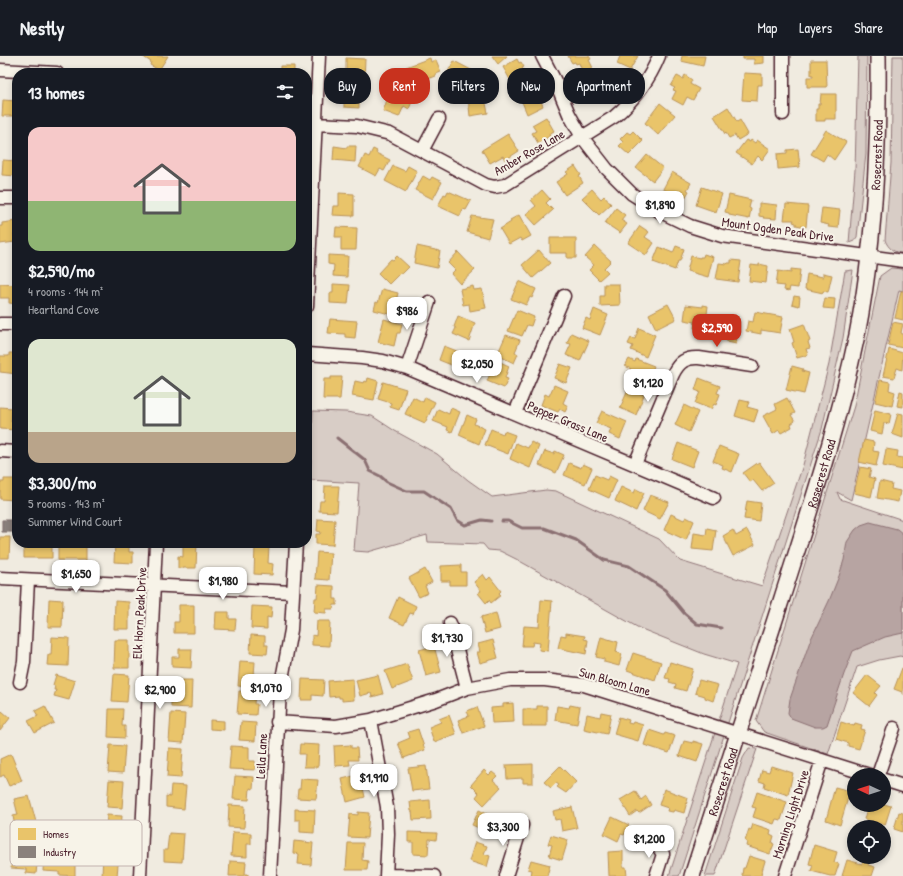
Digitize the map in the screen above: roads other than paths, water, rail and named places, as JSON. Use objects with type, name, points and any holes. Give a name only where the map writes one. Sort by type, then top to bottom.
[{"type":"main road","name":"Rosecrest Road","points":[[692,876],[816,490],[839,412],[857,333],[869,256],[876,191],[879,120],[878,56]]},
{"type":"street","points":[[312,205],[319,56]]},
{"type":"street","name":"Mount Ogden Peak Drive","points":[[542,56],[556,83],[569,114],[582,137],[607,169],[632,194],[659,211],[690,226],[722,236],[903,261]]},
{"type":"street","name":"Amber Rose Lane","points":[[316,124],[357,126],[390,134],[486,184],[495,187],[505,185],[614,117],[630,104],[650,77],[659,56]]},
{"type":"street","points":[[783,56],[783,114]]},
{"type":"street","points":[[0,70],[12,71]]},
{"type":"street","points":[[422,150],[439,120]]},
{"type":"street","points":[[0,198],[12,198]]},
{"type":"street","points":[[515,413],[564,296]]},
{"type":"street","points":[[407,368],[429,302]]},
{"type":"street","points":[[0,324],[12,324]]},
{"type":"street","name":"Pepper Grass Lane","points":[[312,354],[383,361],[407,368],[714,498]]},
{"type":"street","points":[[635,464],[677,366],[690,358],[699,358],[752,366]]},
{"type":"street","points":[[0,451],[12,452]]},
{"type":"street","name":"Elk Horn Peak Drive","points":[[142,834],[156,548]]},
{"type":"street","name":"Leila Lane","points":[[270,876],[277,722],[280,690],[290,630],[296,548]]},
{"type":"street","points":[[0,578],[293,592]]},
{"type":"street","points":[[20,682],[24,662],[28,580]]},
{"type":"street","points":[[450,623],[467,688]]},
{"type":"street","name":"Sun Bloom Lane","points":[[277,722],[336,726],[371,720],[436,700],[467,688],[510,680],[545,680],[584,685],[847,768]]},
{"type":"street","points":[[371,720],[388,807],[386,875],[434,876]]},
{"type":"street","points":[[880,768],[894,728]]},
{"type":"street","name":"Morning Light Drive","points":[[785,876],[822,760]]},
{"type":"street","points":[[891,782],[903,786]]},
{"type":"street","points":[[506,876],[522,824]]},
{"type":"street","points":[[654,841],[663,854],[656,876]]},
{"type":"street","name":"Elk Horn Peak Drive","points":[[140,866],[140,876]]},
{"type":"waterway","points":[[337,438],[365,460],[370,471],[380,476],[387,482],[407,491],[424,491],[451,509],[457,520],[465,525],[482,520],[491,521]]},
{"type":"waterway","points":[[502,521],[508,521],[522,528],[544,528],[576,540],[604,560],[629,566],[665,590],[684,613],[697,624],[721,628]]}]
